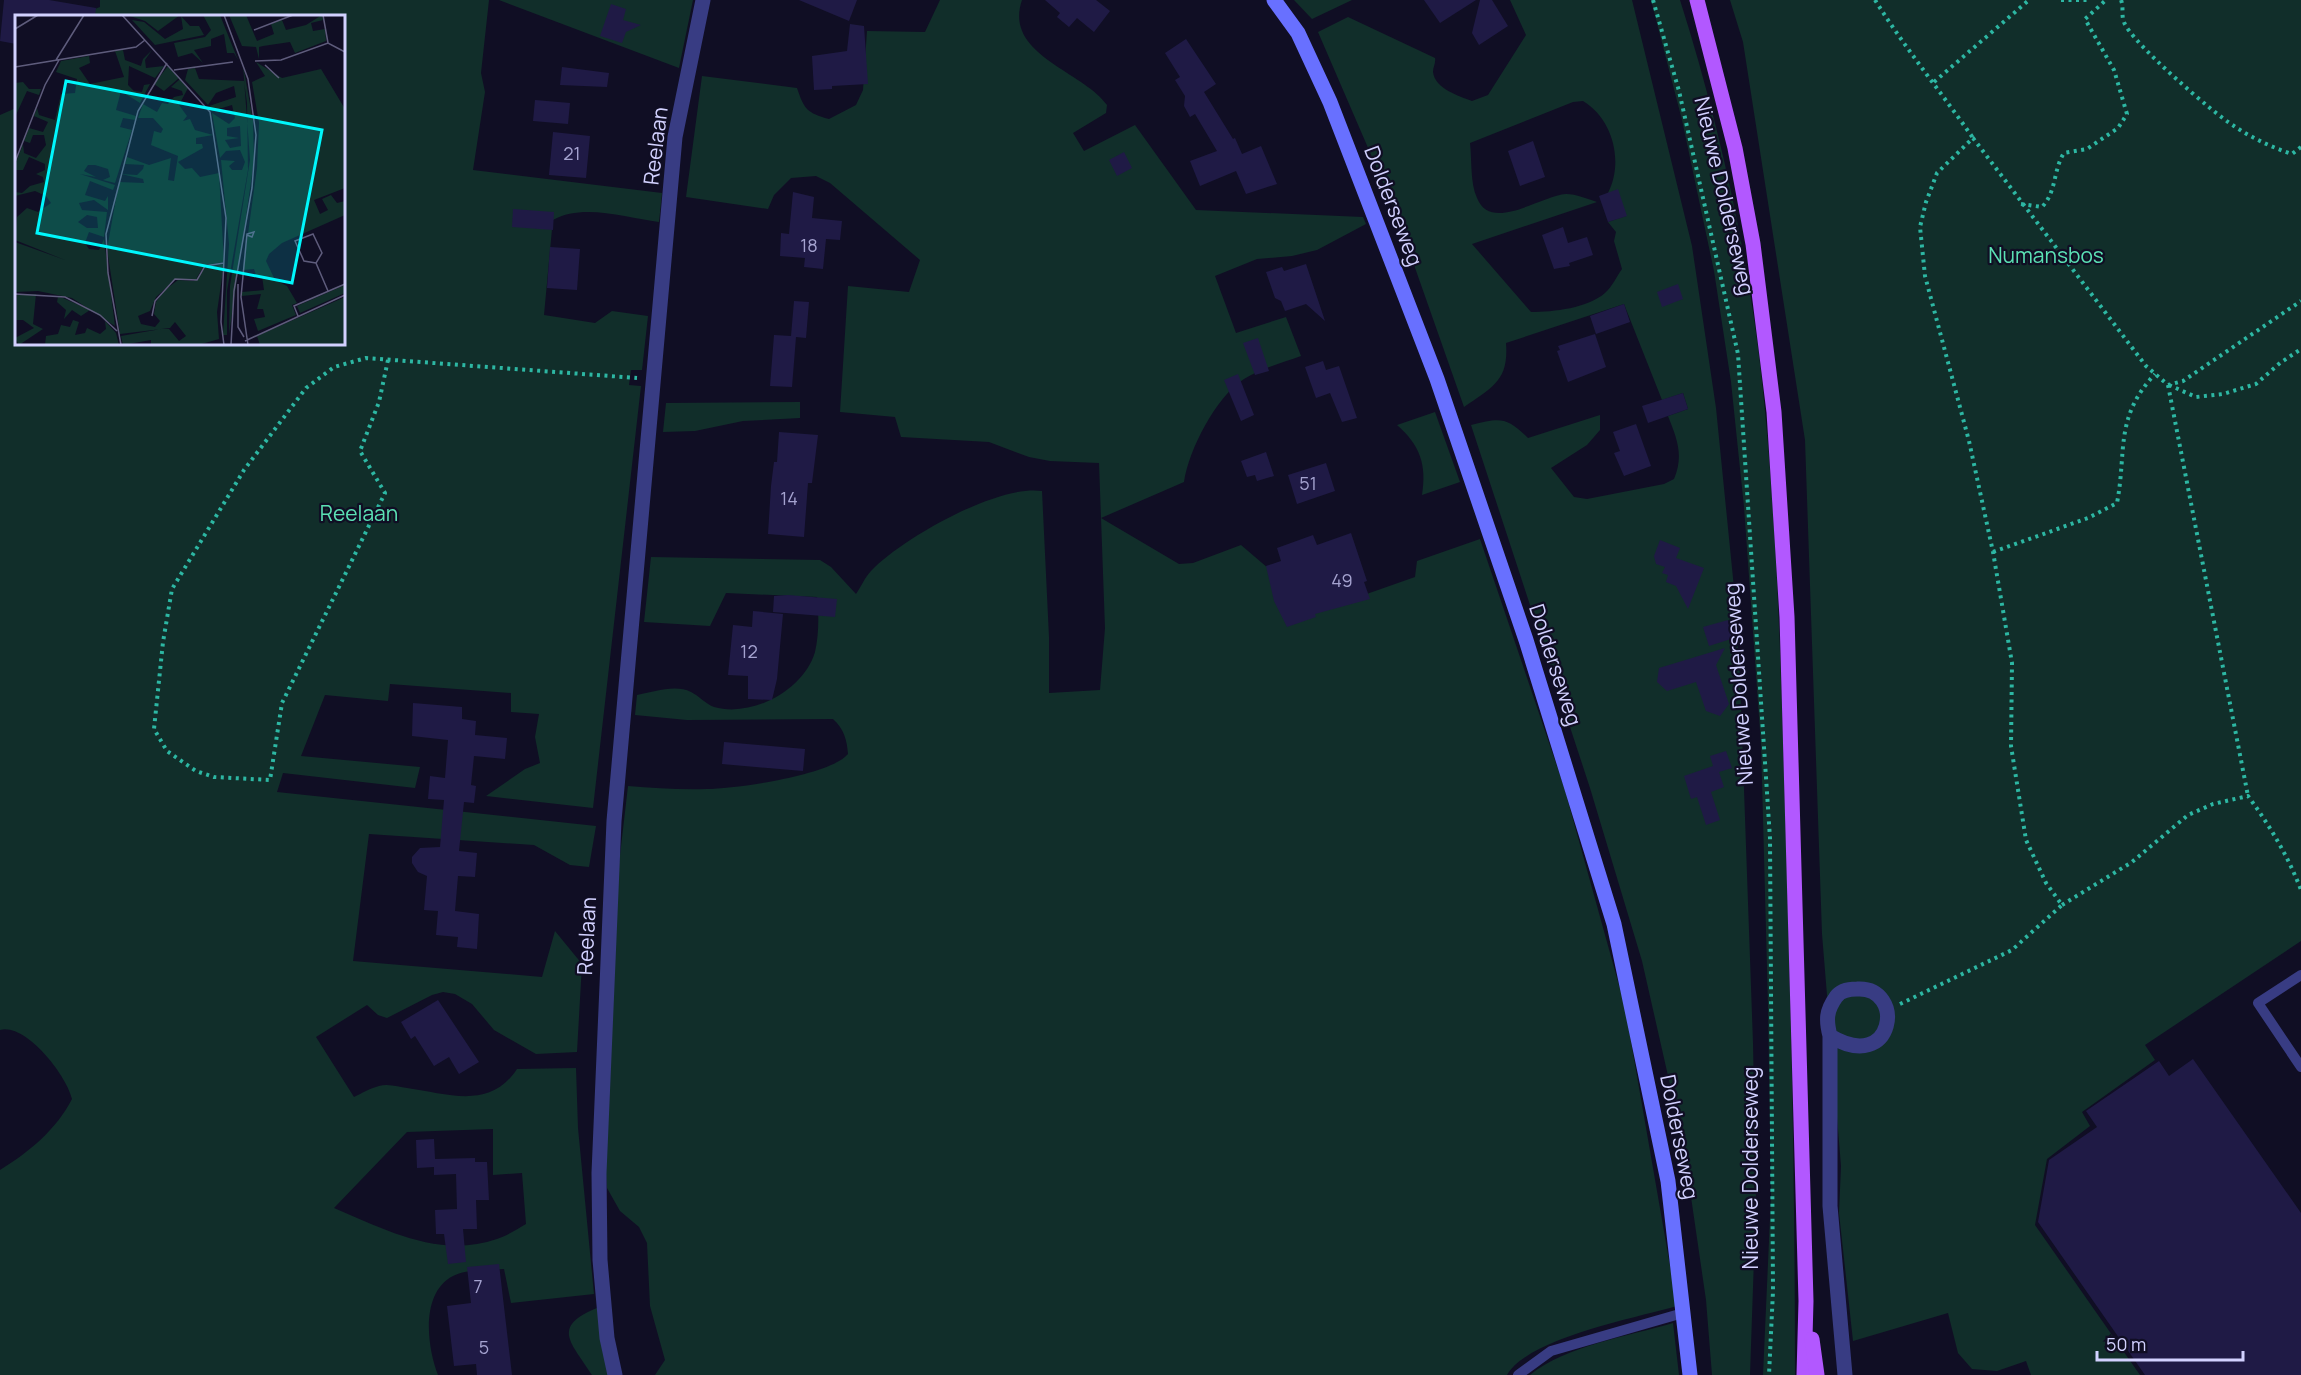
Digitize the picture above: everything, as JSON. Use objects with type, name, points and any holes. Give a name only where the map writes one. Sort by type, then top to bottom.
[{"type":"main road","name":"Dolderseweg","points":[[1274,0],[1298,33],[1330,102],[1437,380],[1530,651],[1614,924],[1668,1181],[1690,1375]]},
{"type":"main road","name":"Nieuwe Dolderseweg","points":[[1697,0],[1735,148],[1753,244],[1774,412],[1787,617],[1806,1301],[1804,1375]]},
{"type":"main road","name":"Nieuwe Dolderseweg","points":[[1806,1301],[1817,1375]]},
{"type":"street","name":"Reelaan","points":[[615,1375],[607,1338],[600,1260],[598,1173],[614,821],[675,137],[703,0]]},
{"type":"street","points":[[1830,1036],[1848,1047],[1875,1043],[1887,1023],[1887,1010],[1881,998],[1866,988],[1849,989],[1838,994],[1827,1014],[1830,1036],[1830,1206],[1845,1375]]},
{"type":"lane","points":[[2301,975],[2258,1004],[2301,1066]]},
{"type":"lane","points":[[1518,1375],[1551,1351],[1683,1313]]},
{"type":"path","name":"Nieuwe Dolderseweg","points":[[1653,0],[1679,91],[1738,354],[1770,838],[1773,1291],[1769,1375]]},
{"type":"path","points":[[1875,0],[1898,37],[1934,82],[2021,204],[2146,366],[2155,374],[2168,384],[2196,397],[2223,394],[2256,384],[2280,363],[2301,349]]},
{"type":"path","points":[[1934,82],[2029,0]]},
{"type":"path","points":[[2061,0],[2089,0]]},
{"type":"path","points":[[2021,204],[2042,207],[2049,199],[2058,163],[2064,153],[2087,149],[2124,123],[2127,114],[2122,91],[2114,70],[2085,19],[2106,0]]},
{"type":"path","points":[[2121,0],[2123,22],[2152,58],[2210,109],[2246,134],[2277,149],[2292,154],[2301,147]]},
{"type":"path","points":[[1973,138],[1937,174],[1920,227],[1925,276],[1969,441],[1994,552],[2012,663],[2011,746],[2026,840],[2046,883],[2062,905]]},
{"type":"path","points":[[2168,384],[2183,381],[2301,301]]},
{"type":"path","points":[[388,360],[379,402],[360,451],[385,493],[282,703],[270,780],[214,777],[196,771],[166,751],[154,729],[163,642],[172,589],[244,470],[306,388],[334,367],[366,358],[654,379]]},
{"type":"path","points":[[1994,552],[2088,518],[2117,503],[2122,474],[2121,449],[2126,420],[2139,394],[2155,374]]},
{"type":"path","points":[[2168,384],[2248,796],[2268,823],[2291,864],[2301,890]]},
{"type":"path","points":[[1887,1010],[2012,950],[2062,905],[2132,862],[2188,815],[2213,804],[2248,796]]},
{"type":"green space","points":[[100,0],[489,0],[481,73],[485,92],[473,170],[662,193],[659,222],[591,212],[565,215],[553,220],[544,315],[595,323],[612,311],[648,316],[642,370],[631,370],[629,385],[641,386],[593,808],[486,796],[525,769],[540,763],[535,737],[539,714],[511,712],[511,693],[390,684],[388,701],[325,695],[301,756],[420,767],[415,788],[283,773],[277,792],[596,826],[589,867],[570,865],[534,845],[369,834],[353,961],[542,977],[555,931],[582,964],[577,1052],[536,1054],[494,1030],[472,1004],[455,994],[443,992],[432,995],[387,1018],[378,1015],[367,1005],[316,1037],[354,1097],[382,1085],[453,1095],[481,1095],[506,1082],[517,1069],[576,1068],[578,1128],[594,1294],[511,1303],[504,1269],[471,1271],[453,1276],[442,1284],[431,1307],[429,1336],[438,1375],[0,1375],[0,1170],[41,1139],[58,1121],[72,1099],[69,1089],[44,1053],[22,1035],[10,1030],[0,1030],[0,115],[15,108],[15,345],[345,345],[345,15],[80,15],[100,7]],"holes":[[[493,1129],[493,1175],[522,1173],[526,1224],[501,1238],[476,1244],[455,1246],[414,1239],[393,1233],[334,1208],[407,1132]]]},
{"type":"green space","points":[[499,0],[693,0],[679,68]]},
{"type":"green space","points":[[940,0],[1022,0],[1019,19],[1024,35],[1034,48],[1096,93],[1107,105],[1106,113],[1073,133],[1084,151],[1135,125],[1196,210],[1363,217],[1366,224],[1317,250],[1292,256],[1257,259],[1215,276],[1236,333],[1286,317],[1301,356],[1251,375],[1234,387],[1205,425],[1192,455],[1184,482],[1101,518],[1099,463],[1050,461],[1029,457],[989,442],[901,437],[895,417],[840,412],[848,286],[909,292],[920,260],[830,183],[816,176],[791,178],[774,195],[768,209],[686,197],[702,76],[797,88],[807,109],[829,119],[856,105],[863,90],[867,31],[925,32]]},
{"type":"green space","points":[[1294,0],[1352,0],[1312,19]]},
{"type":"green space","points":[[1510,0],[1632,0],[1692,246],[1716,408],[1734,588],[1740,677],[1753,1043],[1756,1200],[1750,1375],[1712,1375],[1706,1300],[1683,1142],[1642,961],[1590,788],[1471,425],[1496,420],[1508,422],[1528,438],[1600,415],[1600,430],[1587,445],[1551,468],[1574,497],[1587,499],[1664,484],[1674,479],[1679,455],[1668,416],[1688,409],[1683,393],[1662,400],[1624,304],[1506,343],[1505,366],[1497,382],[1464,407],[1394,208],[1318,32],[1348,17],[1435,58],[1433,72],[1438,83],[1448,91],[1472,101],[1488,95],[1526,35]],"holes":[[[1583,101],[1602,119],[1613,142],[1615,168],[1608,193],[1626,216],[1608,222],[1616,232],[1614,241],[1622,269],[1608,291],[1590,302],[1560,310],[1531,312],[1472,244],[1597,202],[1566,194],[1504,213],[1484,208],[1475,192],[1470,143],[1573,102]]]},
{"type":"green space","points":[[1651,0],[1680,0],[1694,46],[1719,141],[1740,237],[1762,381],[1775,542],[1782,703],[1792,1093],[1795,1375],[1763,1375],[1771,1196],[1761,744],[1744,507],[1731,382],[1714,271],[1682,120]]},
{"type":"green space","name":"Numansbos","points":[[1730,0],[2301,0],[2301,941],[2145,1045],[2155,1060],[2082,1112],[2090,1126],[2047,1159],[2035,1225],[2140,1375],[2031,1375],[2026,1361],[1997,1371],[1972,1369],[1958,1353],[1948,1313],[1853,1341],[1839,1213],[1841,1166],[1822,934],[1805,440],[1743,42]]},
{"type":"green space","points":[[800,402],[800,418],[743,421],[695,431],[663,432],[666,403]]},
{"type":"green space","points":[[1435,412],[1460,482],[1422,495],[1423,474],[1420,456],[1411,440],[1397,425]]},
{"type":"green space","points":[[1023,491],[1042,491],[1049,637],[1049,693],[1100,690],[1105,628],[1101,518],[1179,564],[1193,563],[1241,545],[1315,608],[1324,609],[1415,577],[1417,561],[1480,539],[1564,787],[1625,1007],[1677,1306],[1611,1323],[1559,1340],[1537,1350],[1519,1362],[1507,1375],[655,1375],[665,1360],[650,1306],[647,1243],[639,1227],[620,1211],[607,1188],[602,1118],[617,881],[628,786],[697,789],[760,783],[823,768],[838,762],[848,754],[844,735],[833,719],[687,720],[635,715],[637,695],[671,689],[691,692],[714,707],[729,709],[744,708],[775,698],[800,678],[809,666],[817,639],[817,597],[726,593],[710,626],[644,622],[651,557],[820,560],[831,567],[856,594],[869,573],[885,558],[951,516],[1001,496]]},
{"type":"green space","points":[[597,1308],[609,1375],[592,1375],[569,1337],[569,1329],[574,1322],[582,1315]]},
{"type":"green space","points":[[1673,1323],[1679,1375],[1530,1375],[1544,1365],[1579,1349]]},
{"type":"building","points":[[4,0],[49,0],[96,8],[95,15],[15,15],[15,44],[0,41]]},
{"type":"building","points":[[799,0],[857,0],[849,21]]},
{"type":"building","points":[[1045,0],[1096,0],[1110,11],[1094,32],[1077,18],[1069,27],[1057,17],[1060,13]]},
{"type":"building","points":[[1424,0],[1476,0],[1440,23]]},
{"type":"building","points":[[1480,0],[1492,0],[1508,26],[1479,45],[1472,33]]},
{"type":"building","points":[[611,4],[626,9],[623,20],[641,25],[626,32],[622,43],[600,36]]},
{"type":"building","points":[[850,24],[864,26],[868,84],[832,86],[832,89],[814,90],[812,56],[847,51]]},
{"type":"building","points":[[1186,39],[1216,84],[1204,92],[1233,139],[1235,138],[1242,154],[1261,146],[1277,184],[1246,194],[1236,171],[1200,186],[1190,161],[1217,151],[1195,114],[1190,117],[1184,106],[1185,96],[1175,80],[1180,77],[1165,53]]},
{"type":"building","points":[[562,67],[609,73],[607,87],[560,85]]},
{"type":"building","points":[[535,100],[570,103],[568,124],[533,121]]},
{"type":"building","points":[[553,132],[590,136],[586,178],[549,175]]},
{"type":"building","points":[[1533,141],[1545,177],[1520,186],[1508,151]]},
{"type":"building","points":[[1124,152],[1132,168],[1117,176],[1109,160]]},
{"type":"building","points":[[1618,189],[1627,216],[1608,222],[1599,196]]},
{"type":"building","points":[[793,192],[814,197],[812,218],[842,221],[840,240],[826,239],[823,269],[804,267],[805,258],[780,256],[781,233],[789,234]]},
{"type":"building","points":[[513,209],[554,212],[553,230],[512,227]]},
{"type":"building","points":[[1563,227],[1568,243],[1587,237],[1593,255],[1569,263],[1570,266],[1554,269],[1542,235]]},
{"type":"building","points":[[550,247],[580,249],[577,290],[547,288]]},
{"type":"building","points":[[1306,264],[1325,321],[1306,304],[1285,311],[1281,301],[1275,298],[1266,272],[1282,267],[1284,271]]},
{"type":"building","points":[[1678,284],[1683,299],[1662,307],[1657,292]]},
{"type":"building","points":[[794,301],[809,302],[806,338],[796,337],[792,387],[770,386],[774,335],[791,336]]},
{"type":"building","points":[[1624,304],[1630,322],[1596,334],[1590,316]]},
{"type":"building","points":[[1595,334],[1606,367],[1568,382],[1557,351],[1560,350],[1558,346]]},
{"type":"building","points":[[1258,338],[1269,371],[1255,375],[1243,343]]},
{"type":"building","points":[[1323,361],[1326,370],[1339,366],[1357,418],[1342,422],[1330,393],[1316,398],[1305,367]]},
{"type":"building","points":[[1238,374],[1254,415],[1241,421],[1224,380]]},
{"type":"building","points":[[1683,393],[1688,409],[1648,423],[1642,406]]},
{"type":"building","points":[[1636,424],[1651,466],[1624,476],[1614,453],[1620,451],[1613,432]]},
{"type":"building","points":[[779,432],[818,435],[812,483],[808,483],[804,537],[768,534],[771,486],[774,462],[777,462]]},
{"type":"building","points":[[1266,452],[1274,476],[1257,481],[1255,475],[1247,477],[1241,461]]},
{"type":"building","points":[[1326,463],[1335,491],[1297,504],[1288,475]]},
{"type":"building","points":[[1351,533],[1367,581],[1364,582],[1370,599],[1315,614],[1316,617],[1287,627],[1274,601],[1266,566],[1281,561],[1277,548],[1313,535],[1317,545]]},
{"type":"building","points":[[1660,540],[1680,548],[1676,558],[1704,568],[1688,609],[1676,586],[1666,582],[1668,575],[1662,573],[1665,567],[1656,564],[1654,556]]},
{"type":"building","points":[[774,596],[837,599],[835,617],[773,612]]},
{"type":"building","points":[[753,611],[783,614],[777,679],[772,700],[748,699],[748,676],[728,675],[733,625],[752,627]]},
{"type":"building","points":[[1728,620],[1734,638],[1709,646],[1703,627]]},
{"type":"building","points":[[1725,648],[1716,665],[1729,704],[1720,716],[1706,711],[1696,682],[1667,691],[1657,682],[1659,668]]},
{"type":"building","points":[[413,703],[462,707],[462,719],[476,721],[475,735],[507,738],[505,759],[474,756],[471,785],[476,786],[474,803],[464,802],[459,851],[477,853],[475,877],[458,876],[455,911],[479,914],[477,949],[457,947],[458,937],[436,935],[438,911],[424,910],[427,876],[418,872],[412,863],[412,857],[420,848],[440,847],[444,800],[428,799],[430,776],[445,778],[448,740],[412,736]]},
{"type":"building","points":[[724,742],[805,749],[803,771],[722,764]]},
{"type":"building","points":[[1726,751],[1732,768],[1719,772],[1724,787],[1711,792],[1720,820],[1706,825],[1697,797],[1691,799],[1684,776],[1713,766],[1710,756]]},
{"type":"building","points":[[438,1000],[479,1062],[459,1074],[449,1057],[434,1066],[415,1036],[411,1039],[401,1022]]},
{"type":"building","points":[[2193,1059],[2301,1213],[2301,1375],[2145,1375],[2038,1222],[2049,1160],[2097,1127],[2086,1111],[2159,1061],[2169,1076]]},
{"type":"building","points":[[434,1139],[435,1159],[475,1158],[475,1162],[487,1162],[489,1200],[476,1200],[477,1229],[463,1229],[466,1262],[448,1264],[444,1234],[436,1234],[435,1210],[457,1209],[456,1174],[434,1175],[434,1167],[417,1168],[416,1140]]},
{"type":"building","points":[[499,1264],[512,1375],[477,1375],[476,1364],[454,1366],[447,1306],[471,1303],[467,1267]]}]
